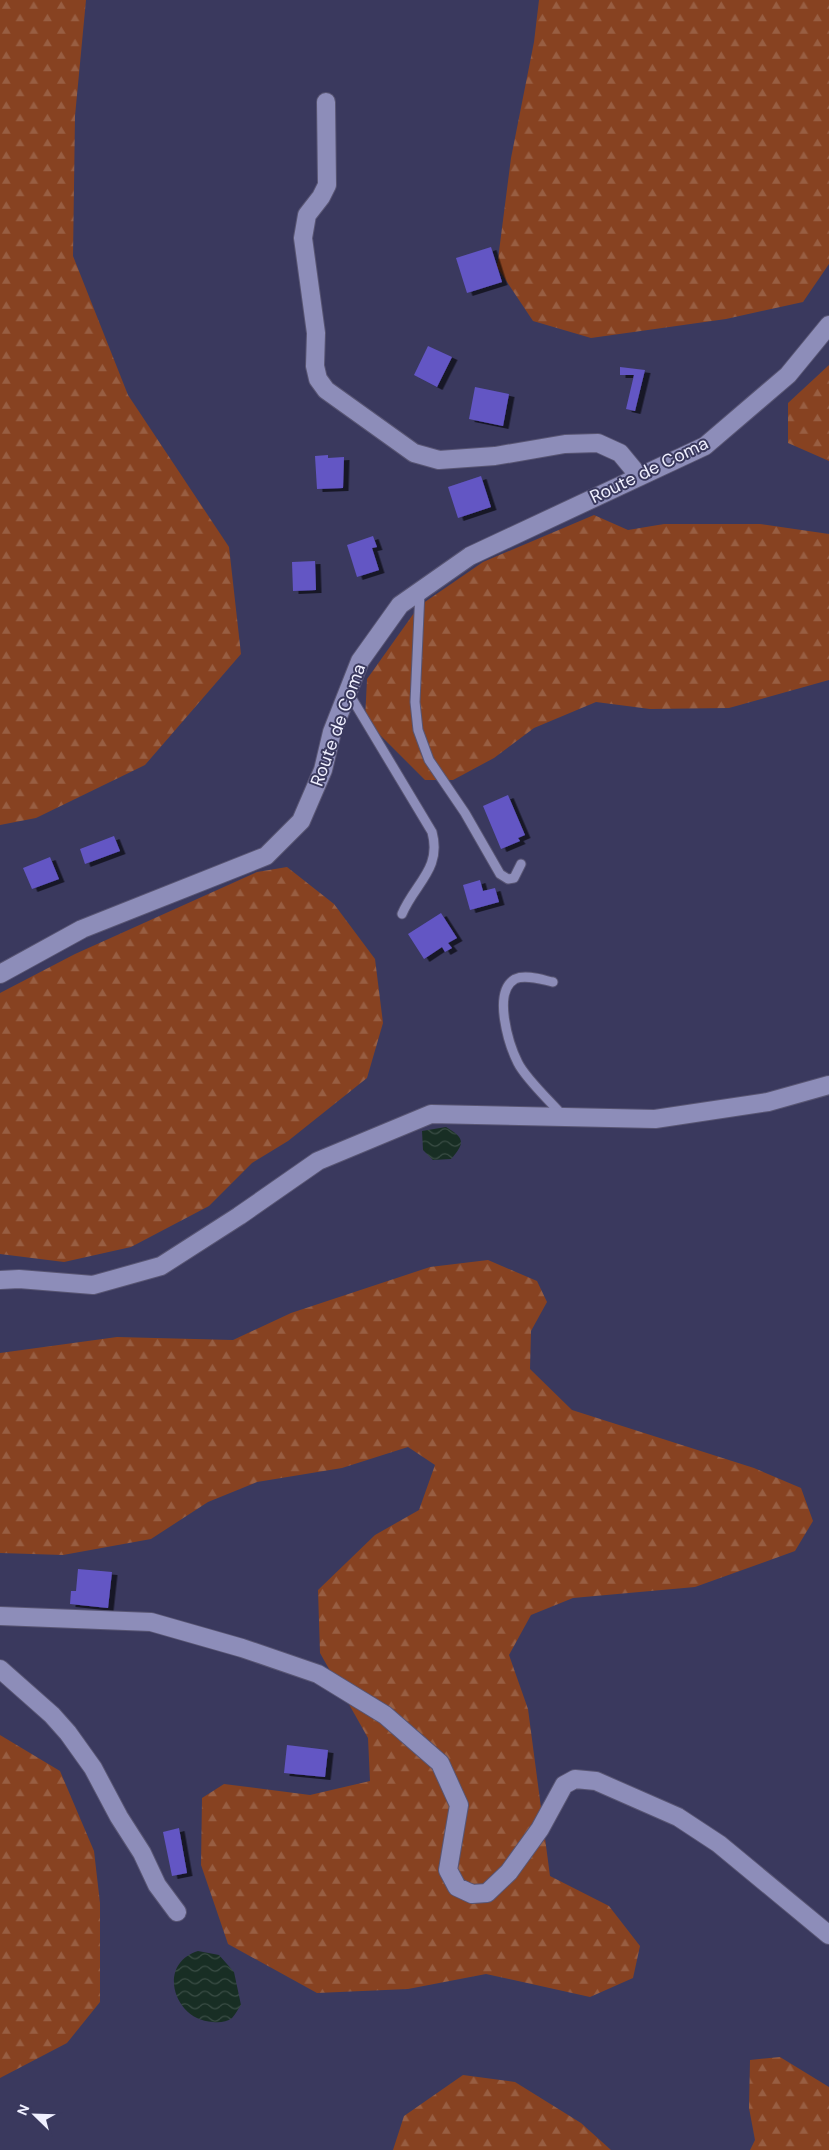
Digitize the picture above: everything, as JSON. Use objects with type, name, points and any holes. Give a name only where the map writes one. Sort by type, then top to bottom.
[{"type":"street","points":[[326,102],[327,186],[307,215],[303,238],[316,333],[315,366],[318,379],[326,390],[414,453],[431,458],[439,460],[495,456],[565,444],[598,443],[620,453],[639,476]]},
{"type":"street","name":"Route de Coma","points":[[0,974],[82,929],[266,856],[301,821],[323,770],[332,732],[360,661],[400,605],[470,556],[706,446],[788,375],[829,325]]},
{"type":"street","points":[[0,1280],[19,1279],[93,1285],[161,1266],[240,1216],[318,1161],[431,1114],[654,1119],[768,1102],[829,1085]]},
{"type":"street","points":[[0,1616],[151,1622],[242,1648],[318,1674],[385,1715],[440,1764],[459,1805],[448,1870],[457,1887],[472,1894],[487,1893],[509,1872],[540,1829],[564,1785],[575,1779],[596,1781],[678,1817],[719,1844],[829,1935]]},
{"type":"street","points":[[0,1669],[52,1714],[68,1733],[93,1768],[119,1817],[142,1853],[157,1885],[177,1912]]},
{"type":"lane","points":[[420,591],[415,702],[421,737],[430,760],[465,813],[500,874],[508,879],[514,878],[521,864]]},
{"type":"lane","points":[[348,692],[432,832],[436,845],[433,862],[409,899],[402,914]]},
{"type":"lane","points":[[553,982],[528,977],[515,980],[506,989],[504,1009],[507,1035],[519,1064],[563,1116]]},
{"type":"green space","points":[[0,0],[86,0],[75,116],[73,256],[128,395],[229,547],[241,654],[145,765],[36,818],[0,825]]},
{"type":"green space","points":[[539,0],[829,0],[829,264],[803,302],[726,319],[591,338],[533,321],[497,267],[511,158],[534,42]]},
{"type":"green space","points":[[829,365],[829,461],[788,443],[788,403]]},
{"type":"green space","points":[[594,515],[628,530],[664,524],[760,524],[829,534],[829,680],[729,708],[650,709],[596,702],[534,728],[494,758],[453,780],[425,780],[365,720],[367,679],[419,606],[483,562]]},
{"type":"green space","points":[[287,867],[334,904],[375,959],[383,1023],[367,1078],[288,1141],[252,1163],[209,1206],[131,1247],[64,1262],[0,1254],[0,993],[75,954],[257,872]]},
{"type":"green space","points":[[488,1260],[537,1281],[547,1302],[531,1331],[530,1369],[572,1410],[754,1468],[801,1488],[813,1521],[795,1551],[695,1587],[573,1598],[531,1615],[509,1655],[528,1709],[550,1876],[609,1906],[640,1946],[633,1978],[590,1997],[486,1974],[408,1989],[317,1993],[228,1944],[201,1865],[202,1798],[224,1784],[310,1795],[370,1781],[368,1738],[320,1653],[318,1590],[375,1535],[419,1510],[435,1465],[408,1447],[342,1468],[257,1482],[208,1502],[151,1539],[63,1555],[0,1553],[0,1353],[117,1337],[233,1340],[291,1313],[430,1267]]},
{"type":"green space","points":[[0,1735],[60,1771],[94,1851],[100,1903],[100,2002],[67,2043],[0,2078]]},
{"type":"green space","points":[[780,2057],[829,2087],[829,2150],[750,2150],[755,2140],[749,2108],[750,2060]]},
{"type":"green space","points":[[463,2075],[515,2082],[581,2123],[611,2150],[393,2150],[404,2116]]},
{"type":"water","points":[[446,1127],[457,1134],[461,1145],[451,1159],[433,1160],[423,1150],[422,1131]]},
{"type":"water","points":[[198,1951],[219,1955],[234,1972],[241,2005],[232,2018],[223,2022],[199,2019],[188,2012],[180,2003],[175,1991],[174,1979],[177,1967],[185,1958]]},
{"type":"building","points":[[491,247],[502,282],[467,293],[456,258]]},
{"type":"building","points":[[428,346],[452,357],[437,387],[414,375]]},
{"type":"building","points":[[620,367],[645,370],[635,411],[626,409],[634,375],[620,375]]},
{"type":"building","points":[[475,387],[509,394],[503,426],[469,419]]},
{"type":"building","points":[[328,455],[328,458],[344,457],[343,488],[317,489],[315,456]]},
{"type":"building","points":[[481,476],[491,507],[458,518],[448,487]]},
{"type":"building","points":[[373,536],[377,547],[372,548],[379,570],[357,577],[347,545]]},
{"type":"building","points":[[315,561],[316,590],[293,591],[292,562]]},
{"type":"building","points":[[508,795],[525,835],[518,838],[520,841],[501,849],[483,806]]},
{"type":"building","points":[[114,836],[120,851],[85,864],[80,849]]},
{"type":"building","points":[[50,857],[59,879],[32,889],[23,868]]},
{"type":"building","points":[[480,880],[483,891],[495,888],[499,902],[470,910],[463,885]]},
{"type":"building","points":[[441,913],[457,938],[448,943],[452,948],[445,952],[442,947],[424,959],[408,934]]},
{"type":"building","points":[[78,1569],[112,1572],[108,1608],[70,1604],[71,1591],[76,1591]]},
{"type":"building","points":[[287,1745],[328,1750],[325,1777],[284,1773]]},
{"type":"building","points":[[179,1828],[187,1873],[172,1876],[163,1832]]}]
